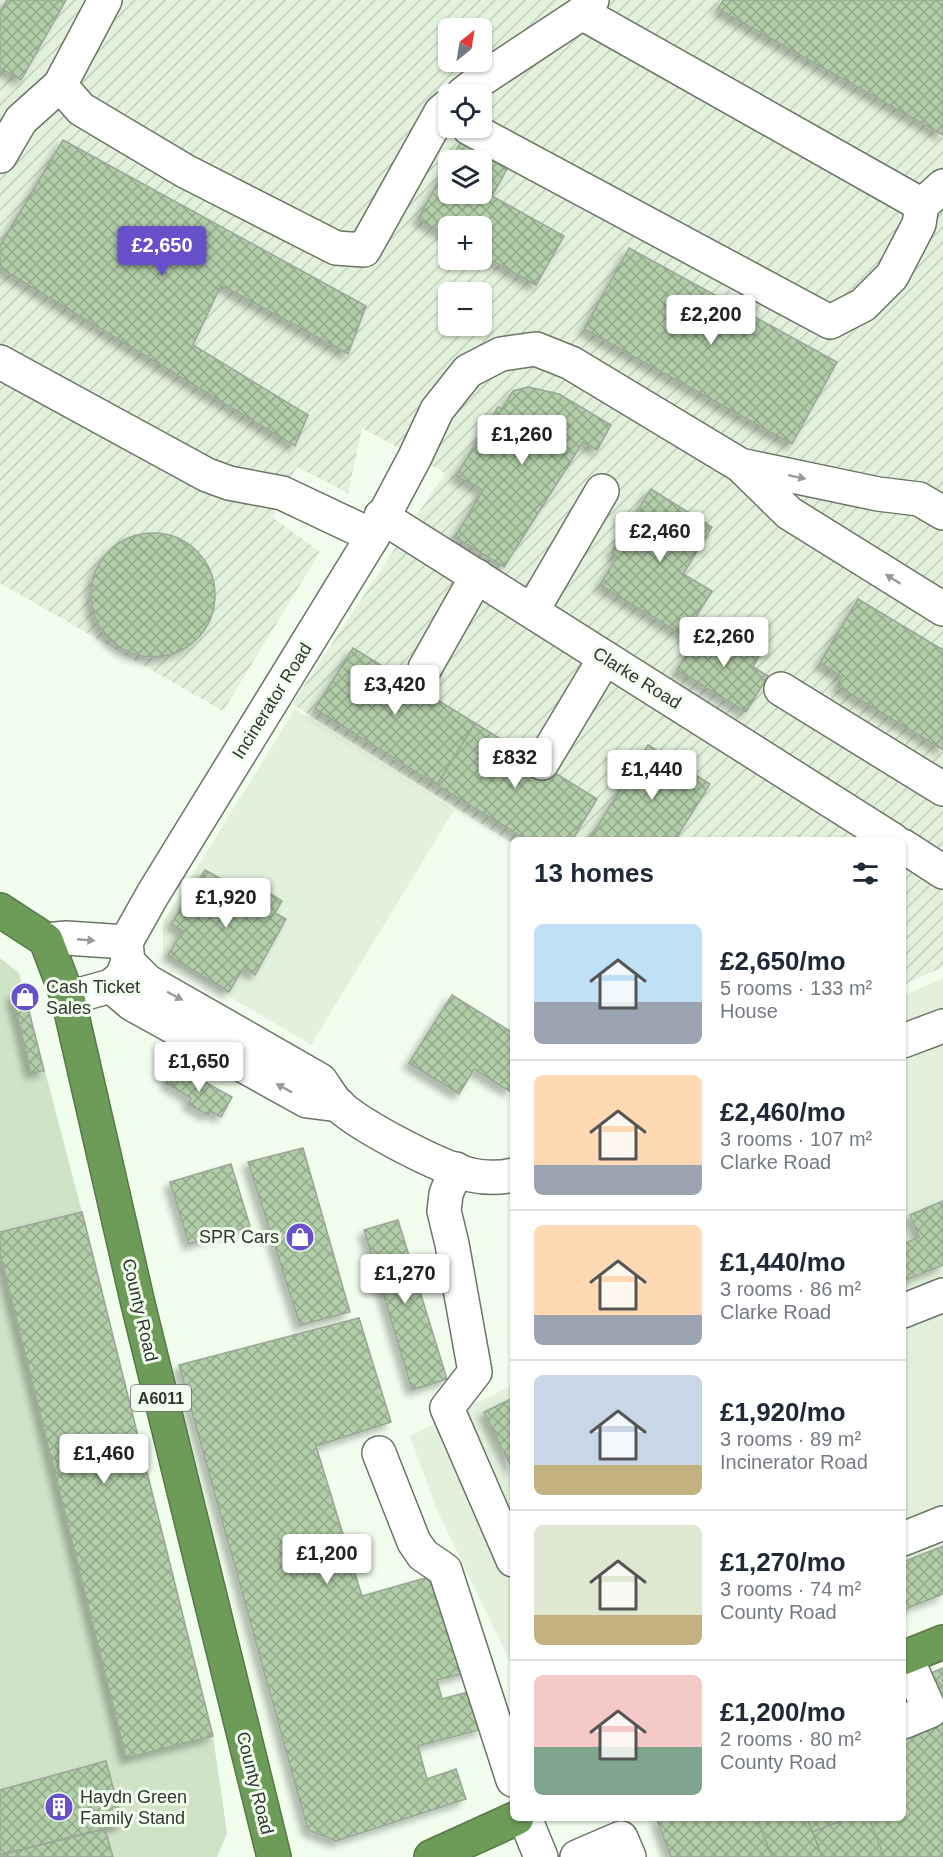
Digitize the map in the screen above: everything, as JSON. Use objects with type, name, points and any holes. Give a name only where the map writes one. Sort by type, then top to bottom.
[{"type":"highway","points":[[0,910],[46,940]]},
{"type":"highway","name":"County Road","points":[[46,940],[68,998],[138,1304],[274,1857]]},
{"type":"highway","points":[[906,1658],[943,1642]]},
{"type":"highway","points":[[431,1857],[510,1821]]},
{"type":"street","points":[[0,156],[21,120],[60,85],[105,0]]},
{"type":"street","points":[[478,84],[587,6],[933,196],[892,276],[863,305],[830,322],[492,132]]},
{"type":"street","points":[[60,85],[81,109],[185,171],[336,248],[364,249],[438,136]]},
{"type":"street","name":"Incinerator Road","points":[[122,963],[153,894],[377,526],[415,457],[437,410],[468,370],[501,354],[536,349],[571,363],[740,465]]},
{"type":"street","name":"Clarke Road","points":[[0,362],[207,475],[229,483],[282,493],[377,526],[477,576],[888,837]]},
{"type":"street","points":[[740,465],[878,494],[919,499],[943,513]]},
{"type":"street","points":[[740,465],[789,513],[943,609]]},
{"type":"street","points":[[532,611],[602,491]]},
{"type":"street","points":[[425,668],[477,576]]},
{"type":"street","points":[[542,763],[604,658]]},
{"type":"street","points":[[781,689],[943,789]]},
{"type":"street","points":[[906,848],[941,874]]},
{"type":"street","points":[[46,940],[66,938],[122,963],[147,981],[320,1080],[339,1106],[377,1132],[431,1159],[471,1175],[501,1178],[510,1176]]},
{"type":"street","points":[[68,998],[122,963]]},
{"type":"street","points":[[906,1040],[943,1026]]},
{"type":"street","points":[[456,1169],[446,1194],[444,1211],[475,1372],[447,1408],[510,1553]]},
{"type":"street","points":[[906,1310],[943,1295]]},
{"type":"street","points":[[379,1453],[414,1542],[423,1555],[445,1570],[510,1771]]},
{"type":"street","points":[[906,1538],[943,1523]]},
{"type":"street","points":[[906,1660],[930,1711],[906,1721]]},
{"type":"street","points":[[526,1821],[541,1857]]},
{"type":"street","points":[[577,1857],[621,1838]]},
{"type":"shaded area","points":[[0,0],[943,0],[943,967],[906,984],[906,837],[510,837],[510,842],[292,704],[445,473],[362,428],[348,493],[297,467],[282,493],[273,518],[320,552],[223,711],[0,583]]},
{"type":"shaded area","points":[[295,709],[454,810],[311,1045],[163,957],[163,922]]},
{"type":"shaded area","points":[[0,958],[19,973],[24,991],[82,1212],[213,1736],[227,1833],[217,1857],[0,1857]]},
{"type":"shaded area","points":[[943,978],[943,1594],[906,1609],[906,995]]},
{"type":"shaded area","points":[[510,1386],[510,1662],[437,1510],[410,1436]]},
{"type":"building","points":[[7,0],[66,0],[21,80],[0,68],[0,12]]},
{"type":"building","points":[[723,0],[943,0],[943,135],[718,9]]},
{"type":"building","points":[[63,140],[366,306],[348,354],[221,285],[193,345],[308,415],[295,446],[0,268],[0,246]]},
{"type":"building","points":[[460,143],[473,150],[456,150]]},
{"type":"building","points":[[492,161],[507,169],[492,196]]},
{"type":"building","points":[[438,182],[438,204],[492,204],[492,196],[564,236],[536,285],[492,261],[492,216],[438,216],[438,230],[418,219]]},
{"type":"building","points":[[629,248],[837,362],[792,444],[584,329]]},
{"type":"building","points":[[528,387],[559,394],[611,425],[597,450],[583,442],[504,567],[455,537],[483,490],[456,476],[498,407],[502,409],[513,391]]},
{"type":"building","points":[[651,489],[712,527],[683,574],[712,591],[684,636],[600,585],[617,557],[611,553]]},
{"type":"building","points":[[153,533],[177,537],[197,551],[211,571],[215,595],[211,619],[197,639],[177,653],[153,657],[129,653],[109,639],[95,619],[91,595],[95,571],[109,551],[129,537]]},
{"type":"building","points":[[858,599],[943,650],[943,750],[837,686],[842,677],[820,663]]},
{"type":"building","points":[[706,624],[759,656],[753,667],[768,676],[746,712],[677,670]]},
{"type":"building","points":[[353,648],[475,723],[437,785],[315,709]]},
{"type":"building","points":[[475,723],[597,799],[574,837],[522,837],[437,785]]},
{"type":"building","points":[[648,745],[710,784],[677,837],[591,837]]},
{"type":"building","points":[[205,870],[241,890],[248,880],[282,901],[275,913],[286,919],[255,975],[244,967],[229,992],[168,955],[183,931],[171,924]]},
{"type":"building","points":[[24,991],[44,1071],[31,1073],[12,994]]},
{"type":"building","points":[[452,995],[510,1031],[509,1091],[474,1069],[459,1094],[409,1063]]},
{"type":"building","points":[[176,1066],[232,1097],[221,1117],[210,1111],[208,1115],[188,1104],[191,1098],[166,1083]]},
{"type":"building","name":"SPR Cars","points":[[303,1148],[350,1312],[300,1325],[248,1162]]},
{"type":"building","points":[[231,1164],[250,1226],[189,1244],[170,1182]]},
{"type":"building","points":[[943,1201],[943,1265],[906,1280],[906,1243],[919,1237],[910,1215]]},
{"type":"building","points":[[82,1212],[213,1736],[126,1758],[0,1254],[0,1232]]},
{"type":"building","points":[[398,1220],[447,1379],[412,1390],[364,1230]]},
{"type":"building","points":[[359,1318],[391,1422],[316,1446],[362,1596],[443,1573],[469,1672],[437,1680],[442,1699],[472,1691],[482,1729],[418,1746],[427,1779],[456,1769],[466,1799],[336,1841],[308,1830],[179,1365]]},
{"type":"building","points":[[510,1399],[510,1465],[484,1412]]},
{"type":"building","points":[[943,1546],[943,1594],[906,1609],[906,1561]]},
{"type":"building","points":[[943,1668],[943,1857],[884,1857],[870,1821],[906,1821],[906,1684]]},
{"type":"building","name":"Haydn Green Family Stand","points":[[106,1761],[123,1824],[0,1855],[0,1790]]},
{"type":"building","points":[[657,1821],[758,1821],[772,1857],[671,1857]]},
{"type":"building","points":[[758,1821],[808,1821],[822,1857],[772,1857]]},
{"type":"building","points":[[808,1821],[840,1821],[813,1832]]},
{"type":"building","points":[[840,1821],[870,1821],[884,1857],[822,1857],[813,1832]]},
{"type":"building","points":[[105,1829],[113,1857],[0,1857],[0,1855]]},
{"type":"place","name":"Cash Ticket Sales","points":[[25,997]]},
{"type":"place","name":"SPR Cars","points":[[300,1237]]},
{"type":"place","name":"Haydn Green Family Stand","points":[[59,1807]]}]
